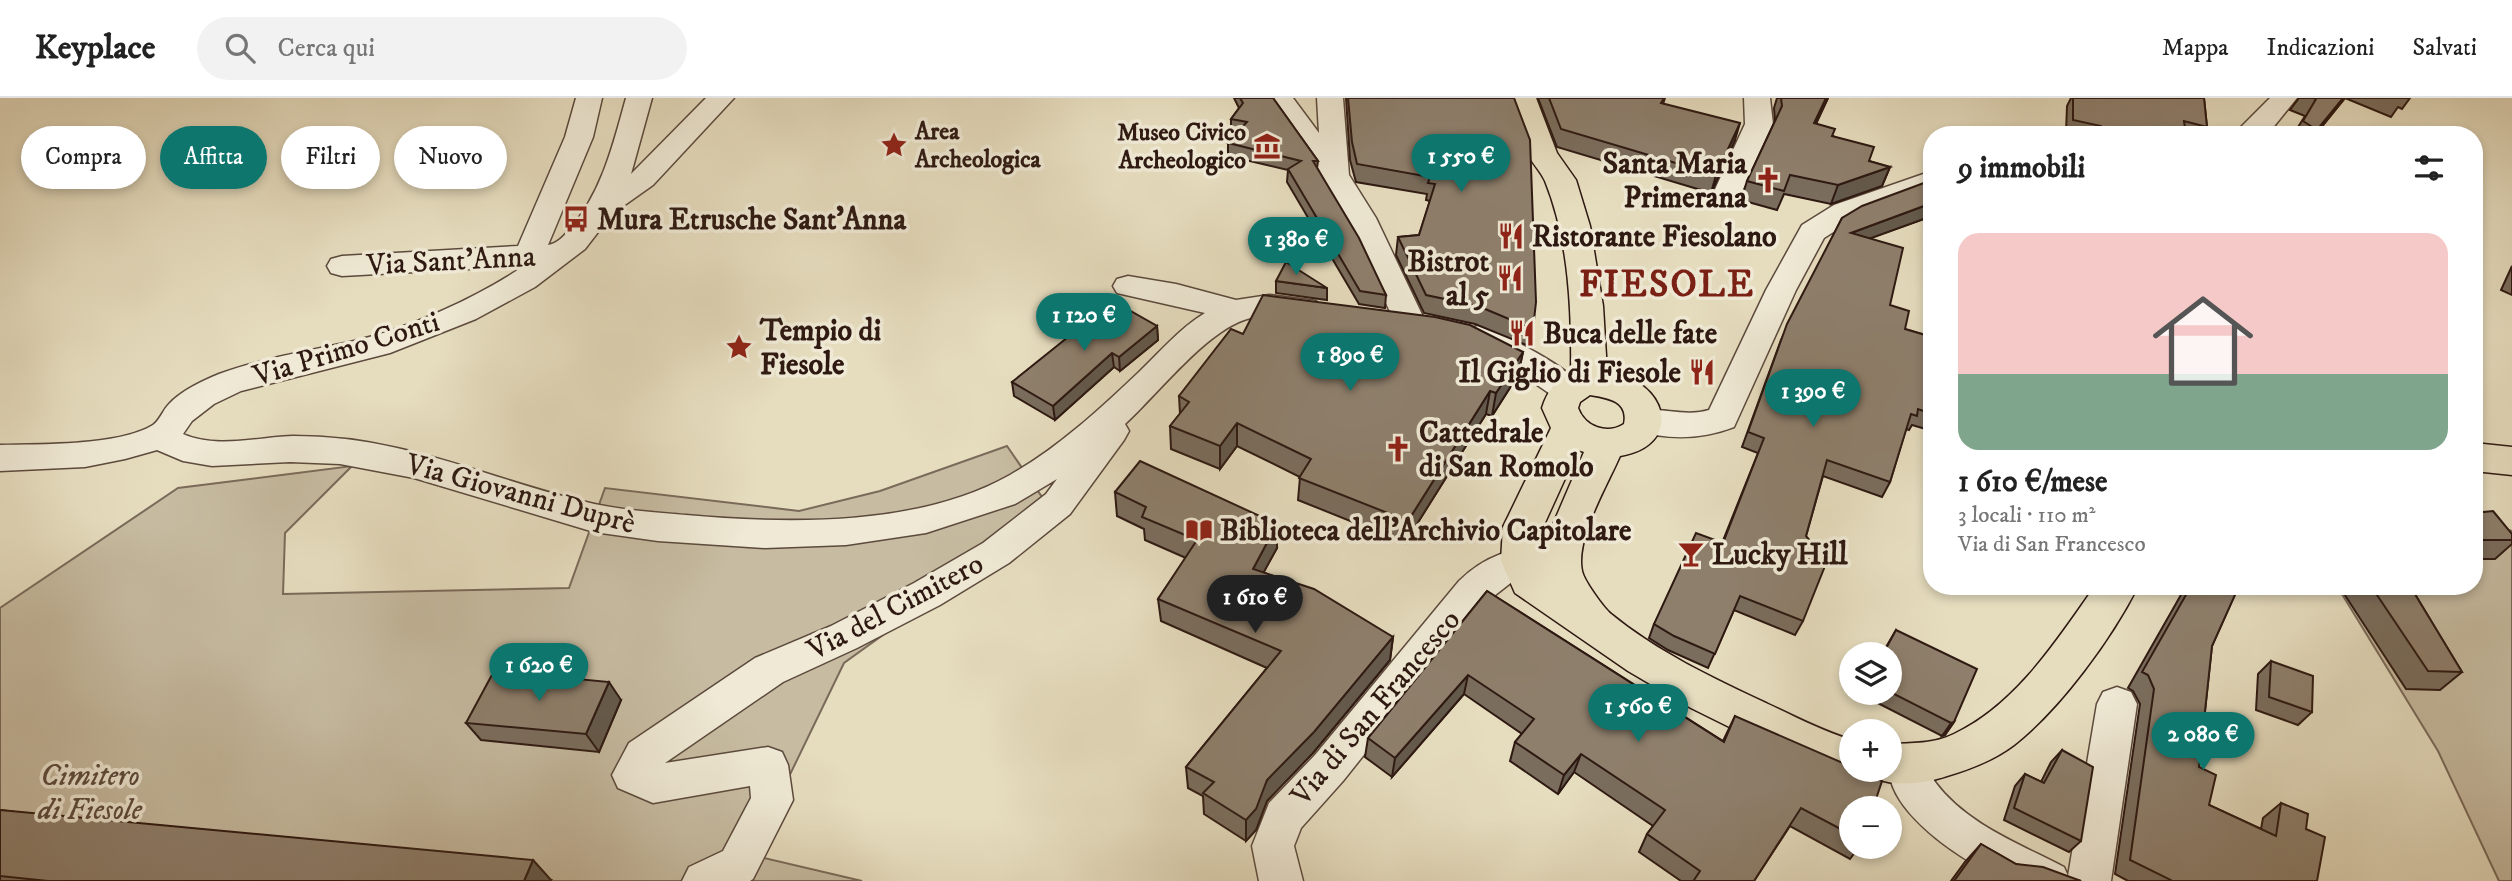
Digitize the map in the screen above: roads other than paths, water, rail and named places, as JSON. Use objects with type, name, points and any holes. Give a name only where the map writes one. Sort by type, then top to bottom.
[{"type":"main road","points":[[1521,98],[1532,118],[1540,146],[1559,179],[1569,210],[1587,317],[1579,386],[1560,408],[1569,428],[1593,441],[1607,443],[1633,438],[1641,430],[1645,421],[1641,404],[1634,395],[1613,384],[1579,386]]},
{"type":"main road","points":[[1540,562],[1523,527],[1569,428]]},
{"type":"main road","points":[[1607,443],[1564,540],[1540,562],[1529,580],[1643,658],[1706,695],[1822,751],[1839,756]]},
{"type":"main road","points":[[2483,458],[2512,461]]},
{"type":"main road","points":[[1902,764],[1961,754],[2004,727],[2046,688],[2112,595]]},
{"type":"street","points":[[544,255],[589,98]]},
{"type":"street","name":"Via Primo Conti","points":[[166,433],[172,420],[192,401],[230,383],[378,345],[430,327],[497,295],[544,255],[585,231],[601,208],[628,139],[639,98]]},
{"type":"street","points":[[601,208],[643,179],[722,98]]},
{"type":"street","points":[[1279,98],[1335,176],[1382,260],[1410,325]]},
{"type":"street","points":[[1330,98],[1335,176]]},
{"type":"street","points":[[2259,126],[2281,98]]},
{"type":"street","points":[[1725,198],[1758,111]]},
{"type":"street","points":[[1645,421],[1678,426],[1703,426],[1722,418],[1781,289],[1812,232],[1844,212],[1923,183]]},
{"type":"street","name":"Via Sant'Anna","points":[[342,265],[544,255]]},
{"type":"street","name":"Via Giovanni Duprè","points":[[1128,286],[1176,294],[1237,311]]},
{"type":"street","name":"Via Giovanni Duprè","points":[[166,433],[170,442],[189,452],[306,450],[349,452],[404,462],[452,473],[614,522],[715,532],[820,534],[868,530],[928,518],[1006,493],[1047,468],[1127,403],[1207,327],[1237,311],[1275,305],[1338,314]]},
{"type":"street","points":[[1376,320],[1447,330],[1493,344],[1579,386]]},
{"type":"street","name":"Via del Cimitero","points":[[704,881],[738,865],[772,800],[768,765],[653,784],[633,775],[643,756],[769,670],[844,637],[927,594],[996,553],[1058,504],[1114,428],[1127,403]]},
{"type":"street","points":[[0,458],[112,452],[137,446],[166,433]]},
{"type":"street","name":"Via di San Francesco","points":[[1280,881],[1273,846],[1284,817],[1329,768],[1472,592],[1500,568],[1540,562]]},
{"type":"street","points":[[2089,881],[2116,704]]},
{"type":"street","points":[[1902,768],[1919,794],[1946,822],[2049,881]]},
{"type":"place","name":"Area Archeologica","points":[[894,145]]},
{"type":"place","name":"Museo Civico Archeologico","points":[[1267,146]]},
{"type":"place","name":"Santa Maria Primerana","points":[[1768,180]]},
{"type":"place","name":"Mura Etrusche Sant'Anna","points":[[576,219]]},
{"type":"place","name":"Ristorante Fiesolano","points":[[1511,236]]},
{"type":"place","name":"Bistrot al 5","points":[[1510,278]]},
{"type":"place","name":"Buca delle fate","points":[[1522,333]]},
{"type":"place","name":"Tempio di Fiesole","points":[[739,347]]},
{"type":"place","name":"Il Giglio di Fiesole","points":[[1702,372]]},
{"type":"place","name":"Cattedrale di San Romolo","points":[[1398,449]]},
{"type":"place","name":"Biblioteca dell'Archivio Capitolare","points":[[1199,530]]},
{"type":"place","name":"Lucky Hill","points":[[1691,554]]},
{"type":"district","name":"FIESOLE","points":[[1667,283]]},
{"type":"park label","name":"Cimitero di Fiesole","points":[[90,792]]}]
